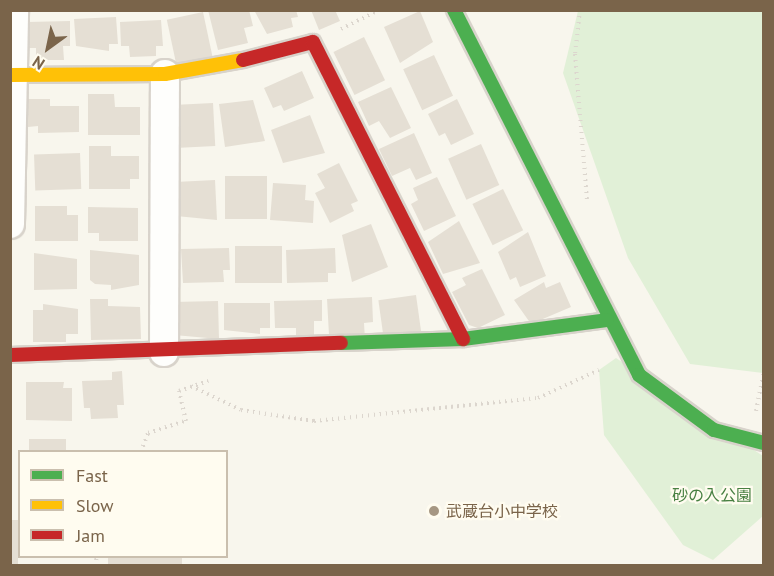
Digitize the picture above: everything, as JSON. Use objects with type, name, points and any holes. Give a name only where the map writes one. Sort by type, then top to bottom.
[{"type":"street","points":[[10,224],[14,10]]},
{"type":"street","points":[[454,10],[607,320],[639,375],[677,408],[714,430],[757,442]]},
{"type":"street","points":[[12,75],[165,75],[226,65],[313,42],[463,339]]},
{"type":"street","points":[[164,352],[165,75]]},
{"type":"street","points":[[10,355],[164,352],[463,339],[607,320]]},
{"type":"path","points":[[313,42],[379,10]]},
{"type":"path","points":[[561,226],[588,213],[575,54],[580,10]]},
{"type":"path","points":[[191,386],[241,410],[314,421],[538,398],[599,370]]},
{"type":"path","points":[[757,442],[764,371]]},
{"type":"path","points":[[142,450],[148,433],[186,422],[179,391],[212,380]]},
{"type":"green space","points":[[578,11],[763,11],[763,373],[690,364],[628,258],[563,73]]},
{"type":"green space","name":"砂の入公園","points":[[616,358],[763,456],[763,516],[713,560],[683,545],[604,435],[599,370]]},
{"type":"building","points":[[208,10],[249,10],[253,26],[244,28],[248,43],[218,50]]},
{"type":"building","points":[[254,10],[296,10],[298,17],[291,18],[293,27],[267,34]]},
{"type":"building","points":[[311,10],[335,10],[340,21],[319,30]]},
{"type":"building","points":[[420,11],[433,42],[400,63],[384,27]]},
{"type":"building","points":[[203,12],[212,56],[176,64],[167,20]]},
{"type":"building","points":[[116,17],[118,44],[109,44],[109,51],[76,46],[74,19]]},
{"type":"building","points":[[161,20],[163,46],[156,46],[156,56],[130,57],[129,46],[121,46],[120,22]]},
{"type":"building","points":[[70,21],[70,46],[63,46],[64,60],[36,60],[36,48],[28,48],[27,22]]},
{"type":"building","points":[[364,37],[385,80],[354,95],[333,52]]},
{"type":"building","points":[[434,55],[453,96],[422,110],[403,69]]},
{"type":"building","points":[[302,71],[314,98],[284,111],[281,105],[273,108],[264,88]]},
{"type":"building","points":[[391,87],[411,128],[390,138],[379,121],[369,126],[358,102]]},
{"type":"building","points":[[88,94],[114,94],[115,107],[140,107],[140,135],[88,135]]},
{"type":"building","points":[[28,99],[50,99],[50,106],[79,106],[79,132],[38,133],[38,126],[28,127]]},
{"type":"building","points":[[457,99],[474,134],[451,145],[445,133],[439,136],[428,114]]},
{"type":"building","points":[[253,100],[265,141],[225,147],[219,104]]},
{"type":"building","points":[[213,103],[215,146],[175,148],[173,105]]},
{"type":"building","points":[[310,115],[325,153],[283,163],[271,130]]},
{"type":"building","points":[[414,133],[432,173],[416,180],[410,168],[392,176],[379,149]]},
{"type":"building","points":[[481,144],[499,185],[466,200],[448,159]]},
{"type":"building","points":[[89,146],[111,146],[111,156],[139,156],[139,179],[130,179],[130,189],[89,189]]},
{"type":"building","points":[[80,153],[81,189],[35,191],[34,155]]},
{"type":"building","points":[[339,163],[358,201],[351,204],[354,211],[330,223],[315,193],[325,188],[317,174]]},
{"type":"building","points":[[225,176],[267,176],[267,219],[225,219]]},
{"type":"building","points":[[437,177],[456,216],[424,231],[411,204],[418,200],[413,188]]},
{"type":"building","points":[[215,180],[217,220],[176,216],[175,182]]},
{"type":"building","points":[[273,183],[306,185],[305,200],[314,201],[313,223],[270,220]]},
{"type":"building","points":[[503,189],[523,230],[493,245],[472,204]]},
{"type":"building","points":[[35,206],[67,206],[67,215],[78,215],[78,241],[35,241]]},
{"type":"building","points":[[88,207],[138,208],[138,241],[99,241],[99,233],[88,233]]},
{"type":"building","points":[[459,221],[480,263],[443,274],[428,242]]},
{"type":"building","points":[[371,224],[388,267],[352,282],[342,235]]},
{"type":"building","points":[[528,232],[546,276],[520,287],[516,277],[510,280],[498,252]]},
{"type":"building","points":[[235,246],[282,246],[282,283],[235,283]]},
{"type":"building","points":[[229,248],[230,270],[223,270],[224,282],[183,283],[181,249]]},
{"type":"building","points":[[335,248],[336,273],[328,273],[328,282],[287,283],[286,250]]},
{"type":"building","points":[[90,250],[139,255],[139,285],[111,290],[111,285],[95,284],[90,280]]},
{"type":"building","points":[[34,253],[77,259],[77,289],[34,290]]},
{"type":"building","points":[[482,269],[505,315],[478,328],[469,325],[452,292],[466,285],[462,278]]},
{"type":"building","points":[[544,282],[546,288],[560,282],[571,307],[531,324],[514,300]]},
{"type":"building","points":[[416,295],[421,332],[384,337],[378,300]]},
{"type":"building","points":[[372,297],[373,322],[364,323],[365,340],[329,335],[327,299]]},
{"type":"building","points":[[90,299],[108,299],[108,306],[140,307],[141,339],[91,340]]},
{"type":"building","points":[[322,300],[322,321],[314,321],[314,336],[296,337],[296,328],[275,328],[274,301]]},
{"type":"building","points":[[218,301],[219,339],[174,335],[173,302]]},
{"type":"building","points":[[224,303],[270,303],[270,328],[260,328],[260,334],[224,330]]},
{"type":"building","points":[[43,304],[78,309],[78,334],[66,334],[66,342],[33,342],[33,310],[43,310]]},
{"type":"building","points":[[122,371],[124,405],[117,405],[118,418],[91,419],[90,408],[84,408],[82,381],[112,380],[112,372]]},
{"type":"building","points":[[26,382],[64,382],[63,388],[72,388],[72,421],[26,420]]},
{"type":"building","points":[[29,439],[66,439],[66,450],[29,450]]},
{"type":"building","points":[[10,520],[18,520],[18,564],[10,564]]},
{"type":"building","points":[[108,558],[182,558],[182,566],[108,566]]},
{"type":"traffic: fast","points":[[454,10],[639,375],[714,430],[764,443]]},
{"type":"traffic: fast","points":[[341,343],[463,339],[607,320]]},
{"type":"traffic: slow","points":[[10,75],[165,74],[243,60]]},
{"type":"traffic: jam","points":[[243,60],[313,42],[463,339]]},
{"type":"traffic: jam","points":[[10,355],[341,343]]},
{"type":"place","name":"武蔵台小中学校","points":[[434,511]]}]
